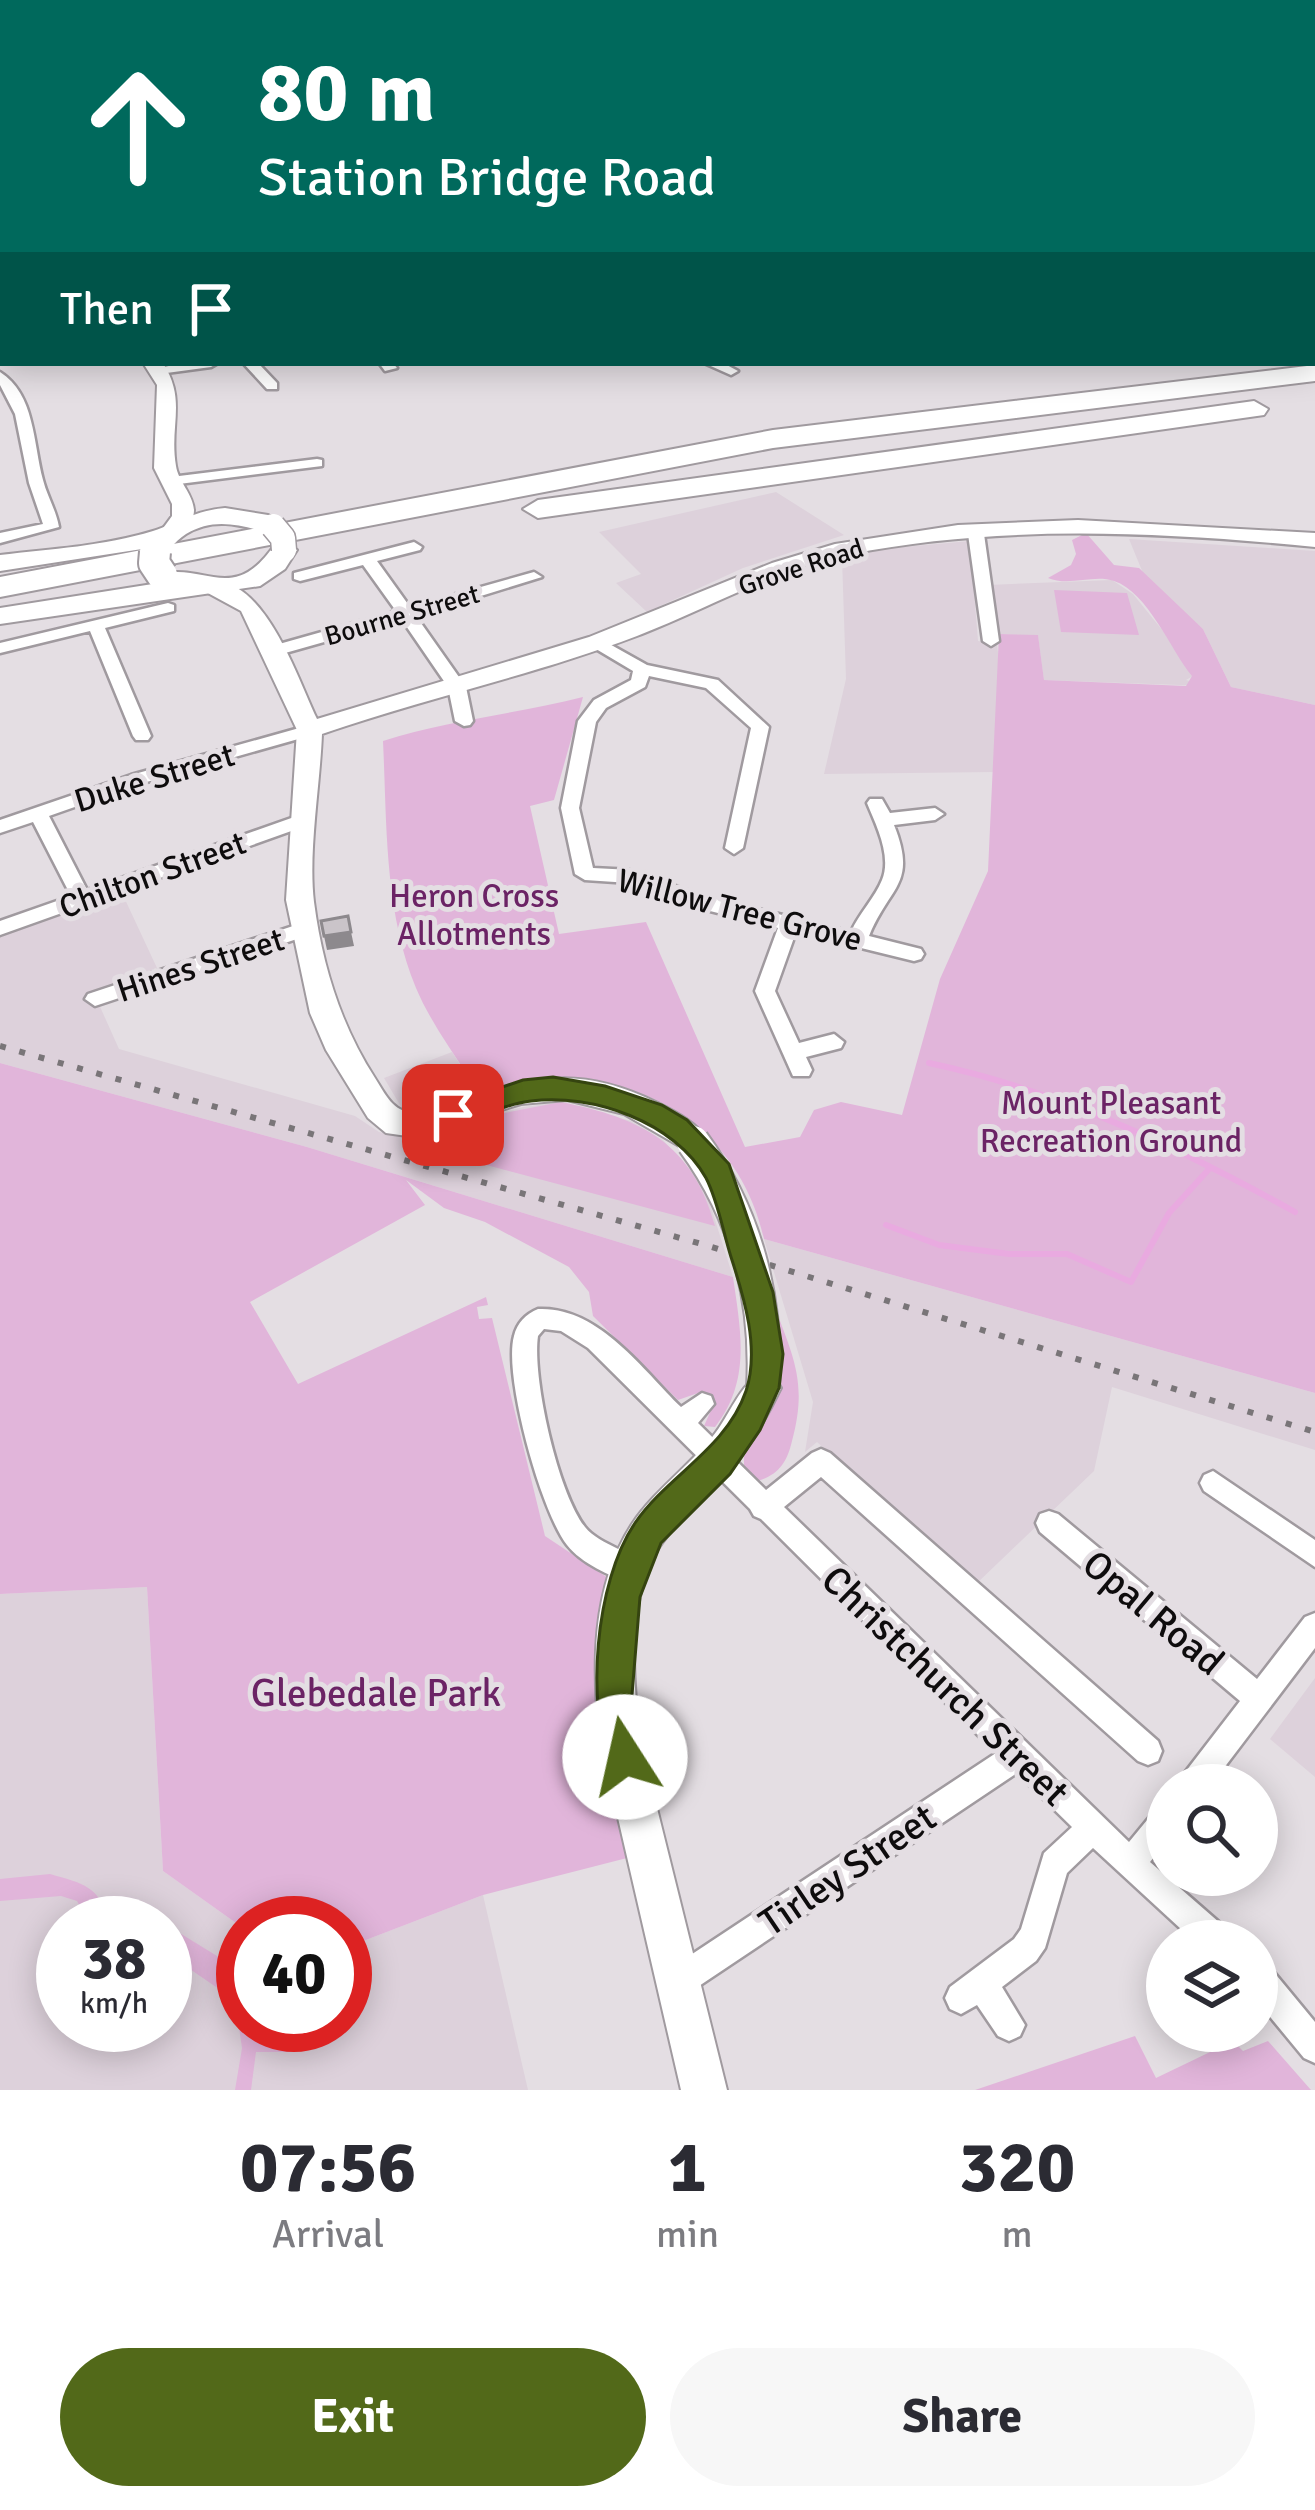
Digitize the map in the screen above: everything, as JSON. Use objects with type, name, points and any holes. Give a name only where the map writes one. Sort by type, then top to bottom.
[{"type":"highway","points":[[268,546],[322,509],[550,466],[1315,374]]},
{"type":"highway","points":[[0,598],[526,494],[962,427],[1315,385]]},
{"type":"highway","points":[[268,546],[368,538],[529,510],[1315,400]]},
{"type":"highway","points":[[526,494],[757,463],[1046,436]]},
{"type":"highway","points":[[0,587],[773,440]]},
{"type":"main road","points":[[0,562],[164,548],[197,520],[268,546]]},
{"type":"main road","points":[[0,616],[73,603],[100,611],[203,587],[268,546]]},
{"type":"main road","points":[[164,548],[203,587]]},
{"type":"street","points":[[253,366],[271,384],[288,379]]},
{"type":"street","points":[[718,366],[731,371]]},
{"type":"street","points":[[156,367],[167,385],[163,450],[183,517],[164,548]]},
{"type":"street","points":[[0,376],[28,419],[37,488],[52,520],[51,527],[43,531],[0,538]]},
{"type":"street","points":[[177,490],[317,463]]},
{"type":"street","points":[[177,490],[268,546],[367,559],[413,547]]},
{"type":"street","name":"Grove Road","points":[[310,730],[451,677],[597,642],[810,558],[881,542],[1156,529],[1315,540]]},
{"type":"street","points":[[976,534],[991,641]]},
{"type":"street","points":[[268,546],[252,590],[251,607],[310,730],[300,900],[325,1013],[341,1050],[379,1110],[397,1124],[431,1121],[523,1091],[553,1088],[628,1103],[677,1128],[693,1142],[727,1187],[758,1292],[767,1354],[763,1388],[748,1420],[698,1442]]},
{"type":"street","points":[[367,559],[451,677],[464,721]]},
{"type":"street","name":"Bourne Street","points":[[271,652],[534,578]]},
{"type":"street","points":[[203,587],[251,607]]},
{"type":"street","points":[[0,648],[100,611],[168,608]]},
{"type":"street","points":[[100,611],[142,736]]},
{"type":"street","points":[[597,642],[642,669],[700,678],[760,727],[734,848]]},
{"type":"street","name":"Willow Tree Grove","points":[[642,669],[639,683],[600,704],[587,721],[570,808],[585,874],[632,877],[667,892],[914,954]]},
{"type":"street","name":"Duke Street","points":[[0,827],[137,779],[310,730]]},
{"type":"street","points":[[858,938],[894,876],[895,861],[879,812],[935,814]]},
{"type":"street","points":[[38,813],[82,898]]},
{"type":"street","name":"Chilton Street","points":[[0,928],[304,820]]},
{"type":"street","points":[[561,877],[585,874]]},
{"type":"street","points":[[789,924],[765,991],[797,1061],[834,1042]]},
{"type":"street","name":"Hines Street","points":[[95,999],[304,929]]},
{"type":"street","name":"Christchurch Street","points":[[631,1571],[598,1556],[575,1536],[560,1512],[524,1365],[526,1334],[538,1319],[554,1317],[572,1323],[597,1341],[763,1508],[1193,1920]]},
{"type":"street","points":[[702,1404],[698,1442],[675,1504],[647,1533],[622,1597],[614,1695],[704,2090]]},
{"type":"street","points":[[763,1508],[821,1461],[1132,1744]]},
{"type":"street","points":[[1214,1483],[1315,1555]]},
{"type":"street","name":"Opal Road","points":[[1049,1523],[1260,1700]]},
{"type":"street","points":[[1210,1764],[1311,1637]]},
{"type":"street","name":"Tirley Street","points":[[676,1983],[1018,1755]]},
{"type":"street","points":[[1009,2025],[971,1990],[1025,1951],[1034,1936],[1055,1864],[1093,1827]]},
{"type":"street","points":[[1130,1864],[1146,1844]]},
{"type":"street","points":[[1278,2002],[1315,2047]]},
{"type":"shaded area","points":[[776,492],[844,535],[743,568],[647,612],[616,583],[641,574],[599,532]]},
{"type":"shaded area","points":[[1129,539],[1315,551],[1315,705],[1231,687],[1203,629],[1145,578]]},
{"type":"shaded area","points":[[970,541],[978,641],[997,644],[999,661],[994,772],[824,774],[846,679],[842,558],[881,549]]},
{"type":"shaded area","points":[[1112,580],[1133,594],[1163,631],[1193,676],[1186,680],[1207,686],[1044,680],[1038,636],[999,634],[988,585]]},
{"type":"shaded area","points":[[122,893],[157,968],[93,991],[119,1049],[355,1116],[379,1132],[479,1150],[494,1115],[523,1107],[561,1102],[631,1121],[663,1140],[705,1188],[733,1277],[307,1147],[0,1063],[0,935]]},
{"type":"shaded area","points":[[452,1052],[468,1077],[403,1110],[384,1078]]},
{"type":"shaded area","points":[[764,1239],[1315,1393],[1315,1450],[1112,1387],[1094,1471],[974,1586],[817,1442],[805,1452],[813,1402]]},
{"type":"shaded area","points":[[147,1587],[163,1871],[216,1909],[216,2052],[372,2052],[372,1938],[483,1895],[528,2090],[0,2090],[0,1594]]},
{"type":"shaded area","points":[[1315,1678],[1315,1777],[1270,1739]]},
{"type":"green space","name":"Mount Pleasant Recreation Ground","points":[[1086,533],[1114,565],[1139,568],[1203,629],[1231,687],[1315,705],[1315,1393],[764,1239],[753,1203],[715,1144],[690,1120],[628,1089],[555,1079],[472,1090],[446,1086],[468,1076],[416,988],[398,928],[389,866],[383,741],[583,697],[554,800],[530,806],[559,934],[646,922],[745,1147],[800,1137],[814,1110],[841,1102],[902,1115],[940,979],[988,871],[999,634],[1038,635],[1044,680],[1186,686],[1192,676],[1148,609],[1126,587],[1106,579],[1048,578],[1071,565],[1076,554],[1072,540]]},
{"type":"green space","points":[[1054,590],[1127,593],[1139,635],[1061,632]]},
{"type":"green space","name":"Glebedale Park","points":[[0,1063],[307,1147],[733,1277],[739,1374],[715,1427],[704,1426],[712,1408],[698,1393],[678,1400],[593,1316],[589,1292],[569,1267],[485,1222],[444,1208],[406,1180],[425,1205],[250,1302],[298,1384],[486,1297],[488,1305],[477,1307],[479,1319],[492,1318],[545,1536],[608,1578],[597,1646],[597,1732],[627,1858],[483,1895],[372,1938],[372,1896],[216,1896],[216,1909],[163,1871],[147,1587],[0,1594]]},
{"type":"green space","points":[[561,1102],[616,1117],[660,1139],[693,1174],[715,1226],[475,1162],[494,1115]]},
{"type":"green space","points":[[773,1302],[796,1370],[799,1402],[785,1461],[757,1481],[744,1469],[744,1457]]},
{"type":"green space","points":[[50,1874],[81,1884],[97,1896],[0,1901],[0,1879]]},
{"type":"green space","points":[[192,1941],[216,1955],[216,1987],[192,1971]]},
{"type":"green space","points":[[1135,2036],[1156,2078],[1210,2052],[1278,2052],[1311,2090],[975,2090]]},
{"type":"green space","points":[[241,2052],[256,2052],[251,2090],[235,2090]]},
{"type":"building","points":[[348,916],[351,932],[324,936],[321,921]]},
{"type":"waterway","points":[[929,1063],[1072,1105],[1207,1165],[1295,1212]]},
{"type":"waterway","points":[[886,1225],[939,1245],[1009,1254],[1067,1254],[1131,1282],[1169,1213],[1210,1168]]},
{"type":"railway","points":[[0,1046],[705,1245],[1315,1432]]},
{"type":"route","points":[[453,1115],[523,1091],[553,1088],[578,1090],[652,1113],[693,1142],[727,1187],[758,1292],[767,1354],[763,1388],[718,1464],[647,1533],[622,1597],[614,1695],[625,1757]]},
{"type":"park label","name":"Heron Cross Allotments","points":[[474,914]]}]
